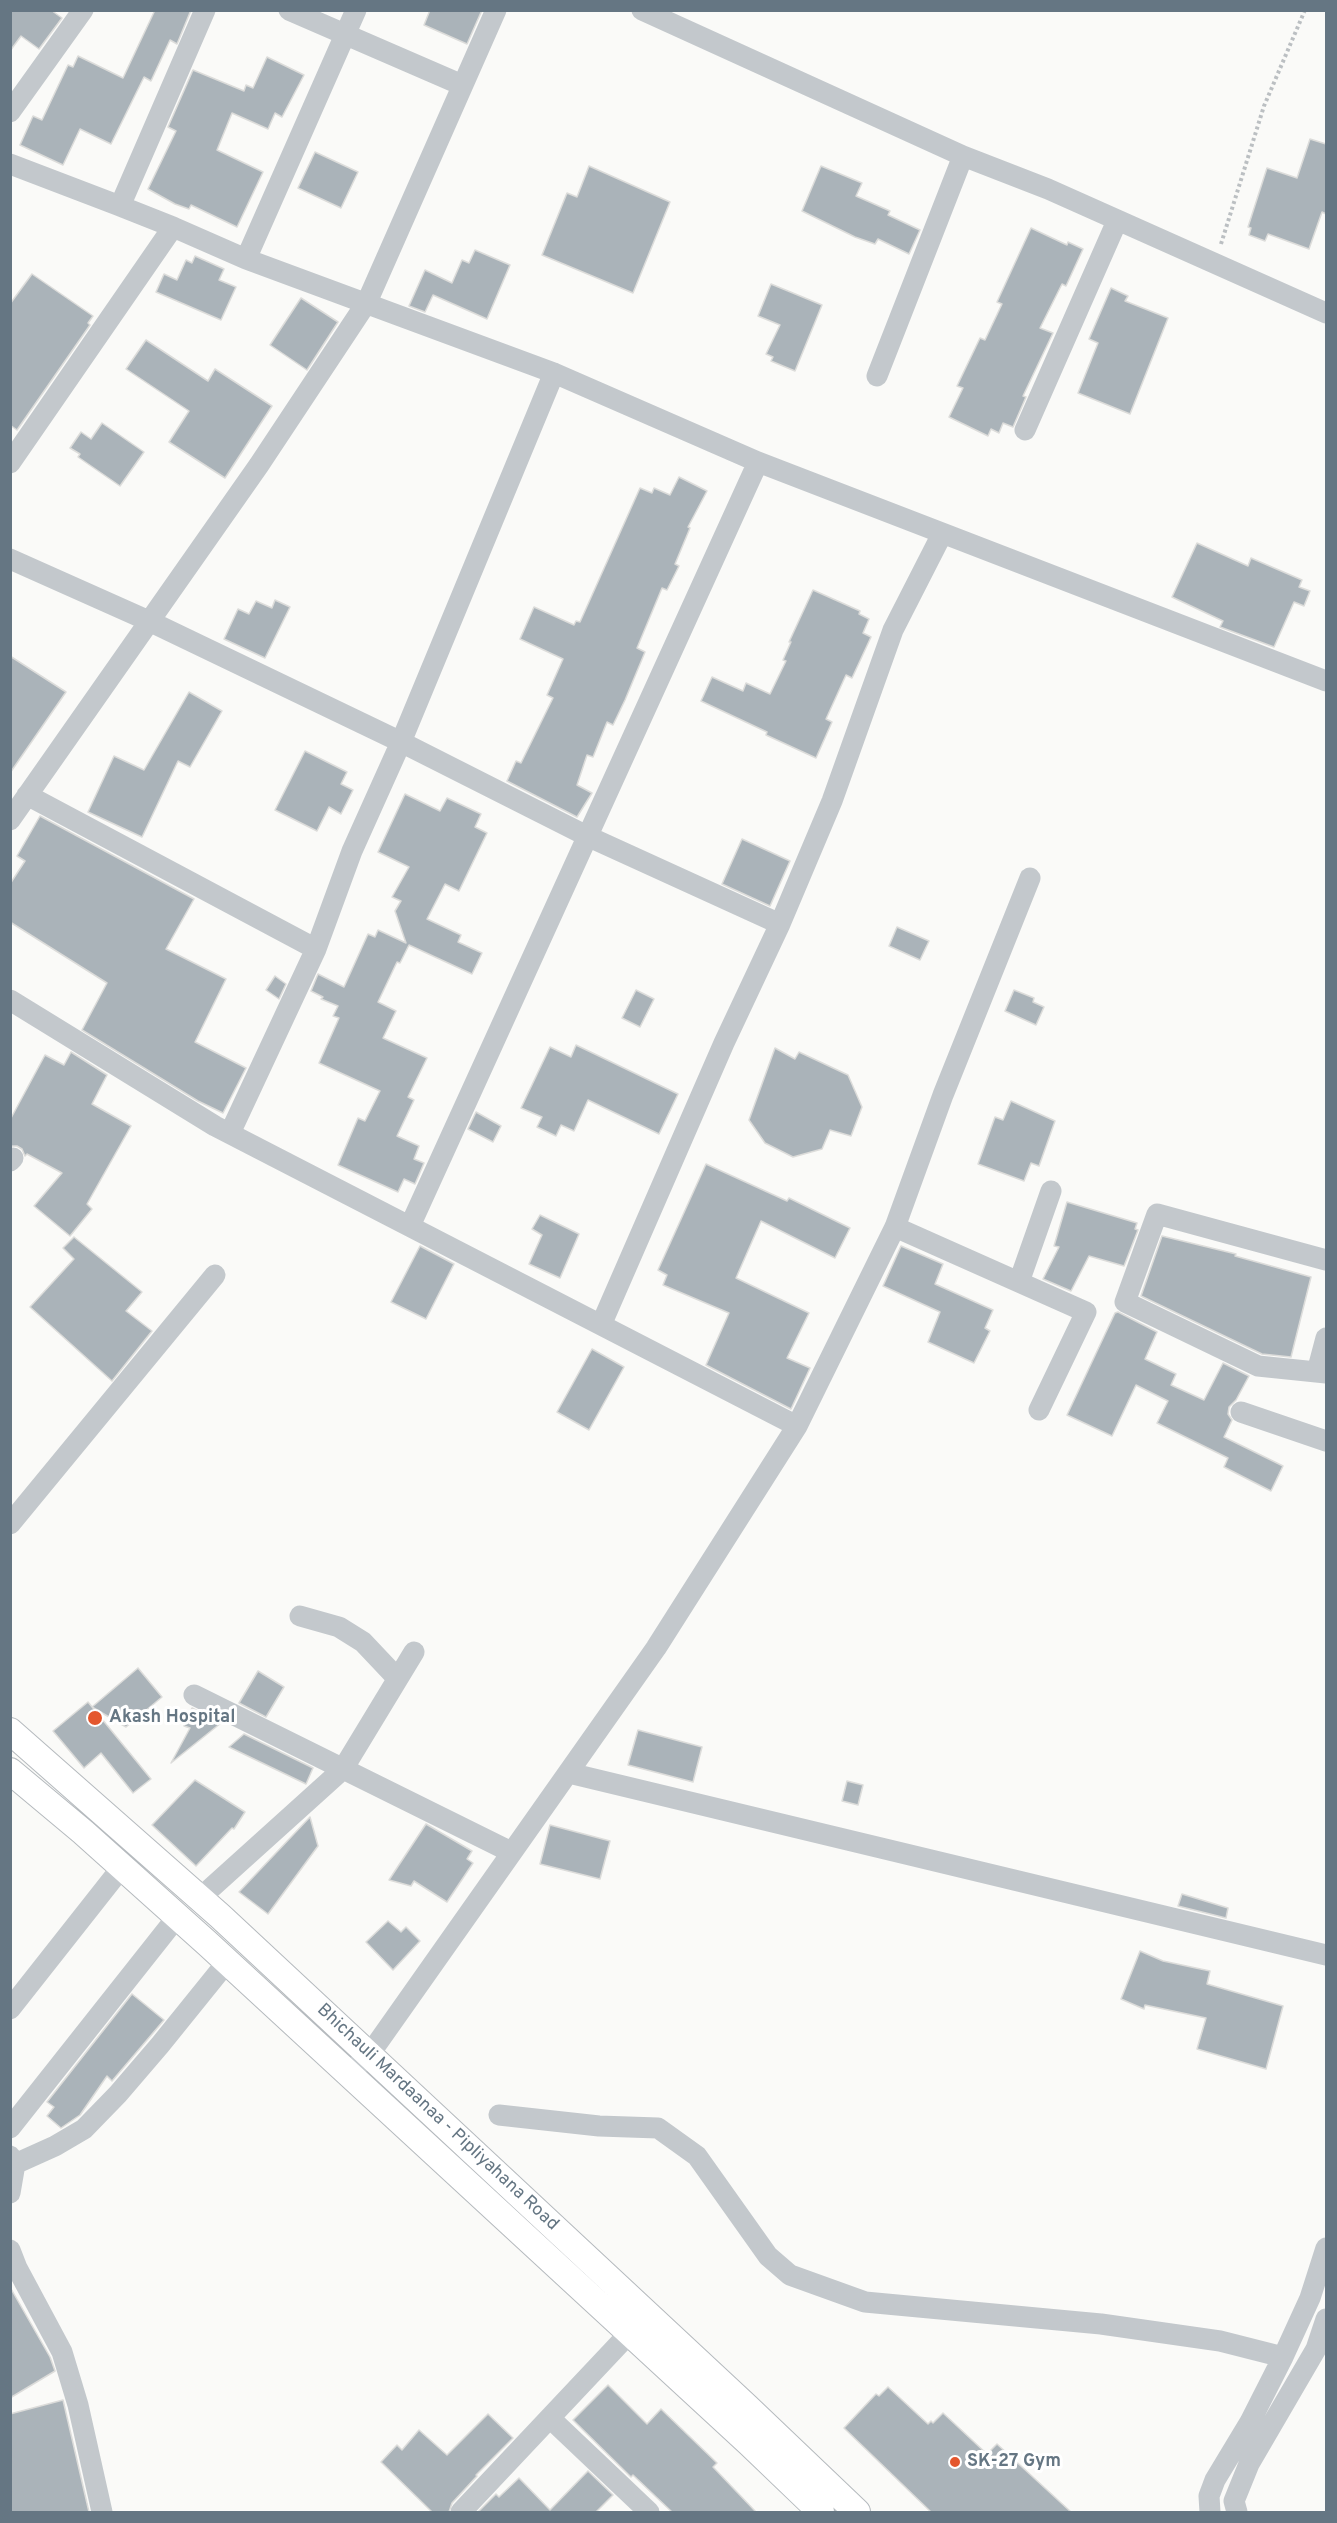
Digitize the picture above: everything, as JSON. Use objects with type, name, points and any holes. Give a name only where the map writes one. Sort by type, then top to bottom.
[{"type":"main road","name":"Bhichauli Mardaanaa - Pipliyahana Road","points":[[10,1731],[200,1898],[648,2314],[857,2512]]},
{"type":"main road","name":"Bhichauli Mardaanaa - Pipliyahana Road","points":[[10,1771],[83,1832],[227,1962],[821,2512]]},
{"type":"street","points":[[10,112],[83,10]]},
{"type":"street","points":[[120,206],[205,10]]},
{"type":"street","points":[[289,10],[462,85]]},
{"type":"street","points":[[246,259],[356,10]]},
{"type":"street","points":[[10,820],[259,465],[367,302],[496,10]]},
{"type":"street","points":[[647,12],[963,156],[1048,189],[1213,265],[1326,313]]},
{"type":"street","points":[[877,376],[963,156]]},
{"type":"street","points":[[10,164],[174,227],[246,259],[554,373],[758,462],[1326,681]]},
{"type":"street","points":[[1025,430],[1117,221]]},
{"type":"street","points":[[10,463],[174,227]]},
{"type":"street","points":[[230,1133],[316,949],[352,850],[400,742],[554,373]]},
{"type":"street","points":[[410,1226],[758,462]]},
{"type":"street","points":[[601,1325],[724,1043],[780,924],[832,801],[893,630],[942,534]]},
{"type":"street","points":[[10,559],[149,621],[400,742],[587,836],[780,924]]},
{"type":"street","points":[[27,795],[316,949]]},
{"type":"street","points":[[348,2074],[369,2055],[656,1648],[797,1426],[895,1227],[943,1095],[1030,878]]},
{"type":"street","points":[[10,1000],[69,1038],[230,1133],[797,1426]]},
{"type":"street","points":[[1019,1282],[1051,1191]]},
{"type":"street","points":[[1326,1260],[1157,1214],[1125,1302],[1258,1366],[1322,1373],[1326,1338]]},
{"type":"street","points":[[895,1227],[1086,1312],[1039,1410]]},
{"type":"street","points":[[10,1524],[215,1275]]},
{"type":"street","points":[[1241,1412],[1326,1441]]},
{"type":"street","points":[[300,1616],[339,1627],[363,1642],[397,1678]]},
{"type":"street","points":[[200,1898],[343,1769],[414,1652]]},
{"type":"street","points":[[194,1695],[511,1852]]},
{"type":"street","points":[[569,1773],[1326,1955]]},
{"type":"street","points":[[83,1832],[100,1810]]},
{"type":"street","points":[[10,2009],[122,1867]]},
{"type":"street","points":[[10,2128],[177,1917]]},
{"type":"street","points":[[10,2193],[13,2160],[55,2146],[84,2129],[153,2053],[227,1962]]},
{"type":"street","points":[[499,2115],[599,2126],[658,2128],[697,2156],[768,2256],[790,2275],[865,2302],[1101,2324],[1220,2341],[1283,2357]]},
{"type":"street","points":[[1210,2512],[1209,2496],[1215,2480],[1250,2422],[1283,2357],[1310,2298],[1326,2248]]},
{"type":"street","points":[[10,2250],[16,2268],[62,2352],[78,2405],[102,2512]]},
{"type":"street","points":[[461,2512],[648,2314]]},
{"type":"street","points":[[1237,2512],[1234,2501],[1249,2464],[1316,2349],[1326,2319]]},
{"type":"street","points":[[551,2419],[649,2512]]},
{"type":"path","points":[[1213,265],[1264,105],[1305,10]]},
{"type":"building","points":[[10,10],[51,10],[62,18],[39,49],[21,36],[10,51]]},
{"type":"building","points":[[155,10],[191,10],[177,44],[170,40],[151,81],[144,77],[111,144],[80,129],[63,165],[20,145],[33,116],[42,120],[68,65],[73,67],[78,56],[123,78]]},
{"type":"building","points":[[430,10],[482,10],[467,44],[424,25]]},
{"type":"building","points":[[267,57],[304,75],[282,117],[275,113],[268,129],[232,113],[217,150],[263,172],[237,227],[191,205],[189,209],[175,204],[148,189],[176,131],[168,127],[193,70],[244,91],[246,85],[253,88]]},
{"type":"building","points":[[1310,139],[1326,144],[1326,214],[1322,212],[1309,249],[1268,234],[1265,241],[1249,235],[1251,228],[1248,227],[1267,168],[1297,178]]},
{"type":"building","points":[[315,152],[358,172],[341,208],[298,188]]},
{"type":"building","points":[[589,166],[670,202],[633,293],[542,255],[567,193],[577,197]]},
{"type":"building","points":[[821,166],[862,183],[856,196],[890,211],[888,215],[920,230],[909,254],[878,239],[875,244],[855,237],[802,211]]},
{"type":"building","points":[[1031,228],[1067,245],[1068,242],[1083,249],[1066,286],[1062,284],[1040,328],[1053,333],[1023,396],[1026,397],[1013,427],[1003,423],[999,433],[991,429],[988,436],[949,417],[963,388],[957,386],[980,338],[985,340],[1002,304],[997,302]]},
{"type":"building","points":[[475,250],[510,265],[487,319],[433,295],[425,312],[409,306],[425,270],[452,283],[462,260],[469,263]]},
{"type":"building","points":[[195,256],[224,269],[219,280],[236,287],[221,320],[156,292],[164,274],[177,280],[186,260],[192,263]]},
{"type":"building","points":[[32,274],[93,316],[88,323],[90,325],[17,430],[10,425],[10,304]]},
{"type":"building","points":[[771,284],[822,305],[795,371],[771,361],[773,357],[766,354],[780,325],[758,316]]},
{"type":"building","points":[[1111,288],[1128,296],[1125,301],[1168,318],[1130,414],[1078,393],[1098,343],[1089,339]]},
{"type":"building","points":[[301,298],[338,322],[307,370],[270,345]]},
{"type":"building","points":[[146,340],[208,381],[215,369],[272,406],[225,478],[169,442],[189,411],[126,369]]},
{"type":"building","points":[[102,423],[144,452],[120,486],[78,457],[80,454],[70,448],[81,432],[91,439]]},
{"type":"building","points":[[679,477],[707,491],[688,527],[690,528],[675,564],[679,566],[667,590],[662,588],[637,648],[645,652],[625,700],[613,725],[607,722],[593,757],[587,755],[577,785],[592,793],[577,817],[507,781],[516,761],[521,763],[553,698],[547,695],[563,659],[520,639],[534,607],[574,625],[576,621],[580,622],[640,488],[652,493],[654,488],[670,495]]},
{"type":"building","points":[[1197,543],[1248,566],[1251,558],[1302,580],[1299,587],[1310,591],[1304,606],[1294,602],[1274,647],[1220,627],[1223,621],[1172,597]]},
{"type":"building","points":[[813,590],[860,611],[859,614],[869,619],[863,633],[871,637],[852,678],[846,675],[826,719],[832,722],[816,758],[701,701],[712,677],[743,691],[746,683],[770,694],[786,661],[783,660],[791,642],[789,642]]},
{"type":"building","points":[[275,600],[290,607],[265,658],[224,639],[238,609],[249,614],[256,601],[272,608]]},
{"type":"building","points":[[10,656],[66,692],[10,773]]},
{"type":"building","points":[[189,692],[222,711],[190,767],[178,761],[142,837],[88,812],[114,756],[144,770]]},
{"type":"building","points":[[305,751],[347,772],[341,784],[353,790],[341,814],[329,807],[317,831],[275,810]]},
{"type":"building","points":[[405,794],[440,811],[447,798],[481,814],[475,827],[487,833],[459,891],[445,884],[427,919],[461,935],[458,942],[482,953],[472,974],[409,945],[400,963],[397,962],[378,1002],[396,1011],[383,1038],[427,1058],[408,1097],[414,1100],[397,1136],[419,1146],[414,1159],[424,1163],[415,1184],[404,1179],[398,1192],[338,1165],[358,1118],[365,1121],[380,1091],[319,1063],[339,1018],[333,1016],[338,1006],[321,999],[323,997],[311,991],[318,974],[344,987],[368,934],[375,937],[378,930],[406,943],[395,911],[401,901],[392,897],[409,867],[378,852]]},
{"type":"building","points":[[40,816],[194,899],[166,949],[226,979],[195,1042],[246,1068],[223,1113],[198,1101],[82,1030],[107,983],[10,922],[10,884],[25,861],[17,856]]},
{"type":"building","points":[[742,839],[790,861],[770,906],[722,884]]},
{"type":"building","points":[[897,927],[929,941],[920,960],[889,946]]},
{"type":"building","points":[[275,976],[286,984],[279,999],[266,990]]},
{"type":"building","points":[[636,990],[654,999],[640,1027],[622,1018]]},
{"type":"building","points":[[1014,990],[1034,998],[1033,1002],[1044,1007],[1036,1025],[1005,1011]]},
{"type":"building","points":[[576,1045],[678,1094],[659,1134],[588,1100],[574,1131],[561,1125],[556,1136],[537,1127],[542,1117],[521,1108],[550,1047],[571,1057]]},
{"type":"building","points":[[775,1048],[795,1059],[799,1052],[848,1075],[862,1107],[851,1136],[830,1130],[822,1149],[793,1157],[765,1143],[749,1120]]},
{"type":"building","points":[[71,1052],[107,1075],[92,1104],[131,1126],[87,1204],[92,1209],[70,1236],[34,1206],[62,1173],[27,1154],[25,1156],[22,1149],[17,1146],[10,1146],[10,1120],[45,1055],[64,1065]]},
{"type":"building","points":[[1011,1101],[1055,1121],[1039,1166],[1031,1163],[1024,1181],[978,1164],[995,1117],[1003,1120]]},
{"type":"building","points":[[476,1112],[501,1126],[493,1142],[468,1129]]},
{"type":"building","points":[[706,1164],[787,1201],[789,1198],[850,1228],[835,1258],[761,1221],[736,1278],[809,1313],[787,1358],[810,1368],[791,1409],[706,1365],[729,1313],[663,1285],[667,1275],[658,1270]]},
{"type":"building","points":[[1067,1202],[1137,1223],[1135,1229],[1138,1230],[1124,1266],[1089,1256],[1071,1291],[1043,1279],[1059,1247],[1054,1246]]},
{"type":"building","points":[[540,1215],[579,1234],[560,1278],[529,1264],[542,1235],[532,1229]]},
{"type":"building","points":[[1162,1236],[1236,1254],[1235,1256],[1311,1277],[1291,1357],[1262,1354],[1141,1296]]},
{"type":"building","points":[[74,1237],[142,1292],[126,1311],[152,1331],[112,1381],[30,1307],[74,1259],[63,1248]]},
{"type":"building","points":[[420,1246],[454,1264],[426,1319],[391,1302]]},
{"type":"building","points":[[901,1246],[943,1264],[935,1284],[993,1310],[985,1328],[990,1331],[974,1363],[928,1342],[940,1312],[883,1286]]},
{"type":"building","points":[[1118,1312],[1157,1332],[1145,1359],[1176,1374],[1171,1385],[1204,1400],[1223,1363],[1249,1376],[1236,1400],[1229,1407],[1228,1414],[1232,1420],[1224,1437],[1283,1466],[1271,1491],[1224,1467],[1228,1458],[1157,1423],[1168,1401],[1136,1385],[1112,1436],[1067,1415],[1115,1313]]},
{"type":"building","points":[[592,1349],[624,1367],[589,1430],[557,1412]]},
{"type":"building","points":[[138,1668],[162,1697],[126,1727],[92,1707]]},
{"type":"building","points":[[258,1671],[284,1687],[266,1717],[239,1703]]},
{"type":"building","points":[[88,1702],[151,1779],[133,1793],[101,1753],[84,1768],[53,1731]]},
{"type":"building","points":[[192,1708],[221,1723],[171,1763],[190,1728],[184,1726]]},
{"type":"building","points":[[638,1730],[702,1747],[693,1782],[628,1765]]},
{"type":"building","points":[[244,1734],[313,1768],[306,1784],[229,1747]]},
{"type":"building","points":[[195,1780],[245,1812],[234,1829],[232,1828],[196,1866],[152,1825]]},
{"type":"building","points":[[847,1781],[863,1785],[858,1805],[842,1801]]},
{"type":"building","points":[[310,1817],[318,1846],[268,1914],[239,1892]]},
{"type":"building","points":[[426,1824],[472,1851],[467,1859],[473,1863],[447,1902],[414,1881],[411,1886],[389,1880]]},
{"type":"building","points":[[550,1825],[610,1841],[600,1879],[540,1864]]},
{"type":"building","points":[[1182,1894],[1228,1908],[1226,1918],[1178,1906]]},
{"type":"building","points":[[388,1921],[401,1932],[406,1927],[420,1941],[393,1970],[366,1942]]},
{"type":"building","points":[[1140,1951],[1163,1961],[1210,1971],[1207,1984],[1283,2006],[1266,2069],[1197,2049],[1206,2018],[1145,2005],[1144,2009],[1121,1999]]},
{"type":"building","points":[[132,1994],[164,2020],[112,2081],[107,2076],[80,2115],[61,2128],[47,2116],[54,2107],[47,2102]]},
{"type":"building","points":[[10,2287],[50,2357],[55,2371],[10,2398]]},
{"type":"building","points":[[608,2385],[647,2424],[661,2409],[717,2463],[713,2467],[756,2512],[672,2512],[633,2475],[631,2477],[573,2420]]},
{"type":"building","name":"SK-27 Gym","points":[[888,2387],[928,2424],[931,2421],[933,2423],[943,2413],[987,2454],[997,2444],[1071,2512],[931,2512],[844,2428],[876,2394],[879,2396]]},
{"type":"building","points":[[63,2400],[89,2512],[10,2512],[10,2414]]},
{"type":"building","points":[[488,2414],[513,2438],[476,2475],[452,2503],[449,2512],[432,2512],[381,2462],[397,2445],[402,2450],[419,2430],[447,2455]]},
{"type":"building","points":[[588,2471],[613,2495],[596,2512],[478,2512],[496,2494],[499,2497],[519,2478],[550,2510]]},
{"type":"place","name":"Akash Hospital","points":[[95,1718]]},
{"type":"place","name":"SK-27 Gym","points":[[955,2462]]}]
